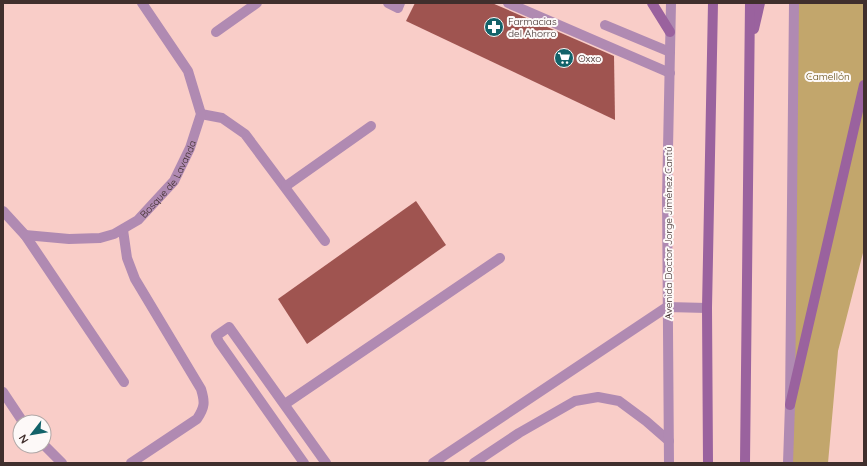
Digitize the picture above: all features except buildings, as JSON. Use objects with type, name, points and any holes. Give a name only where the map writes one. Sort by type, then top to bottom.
[{"type":"main road","points":[[652,3],[670,32]]},
{"type":"main road","points":[[708,463],[707,308],[713,3]]},
{"type":"main road","points":[[745,463],[750,3]]},
{"type":"main road","points":[[750,51],[760,3]]},
{"type":"main road","points":[[790,405],[864,85]]},
{"type":"street","points":[[142,3],[188,71],[201,114],[222,118],[245,134],[286,186],[325,241]]},
{"type":"street","points":[[216,32],[257,3]]},
{"type":"street","points":[[388,3],[398,8],[400,3]]},
{"type":"street","points":[[508,3],[670,74]]},
{"type":"street","name":"Avenida Doctor Jorge Jiménez Cantú","points":[[669,463],[667,197],[671,3]]},
{"type":"street","points":[[788,463],[790,405],[794,3]]},
{"type":"street","points":[[605,26],[670,52]]},
{"type":"street","name":"Bosque de Lavanda","points":[[26,234],[69,239],[100,238],[123,230],[150,208],[174,181],[190,148],[201,114]]},
{"type":"street","points":[[286,186],[371,126]]},
{"type":"street","points":[[3,211],[26,234],[124,382]]},
{"type":"street","points":[[123,230],[127,258],[135,279],[201,389],[205,402],[204,410],[197,419],[131,463]]},
{"type":"street","points":[[285,404],[500,258]]},
{"type":"street","points":[[433,463],[667,307],[707,308]]},
{"type":"street","points":[[304,463],[216,336],[229,326],[326,463]]},
{"type":"street","points":[[3,392],[18,414]]},
{"type":"street","points":[[474,463],[519,433],[575,401],[598,397],[619,401],[646,421],[669,441]]},
{"type":"street","points":[[52,453],[62,463]]},
{"type":"green space","name":"Camellón","points":[[792,3],[864,3],[864,249],[838,351],[828,463],[788,463]]},
{"type":"place","name":"Farmacias del Ahorro","points":[[494,27]]},
{"type":"place","name":"Oxxo","points":[[564,58]]}]
